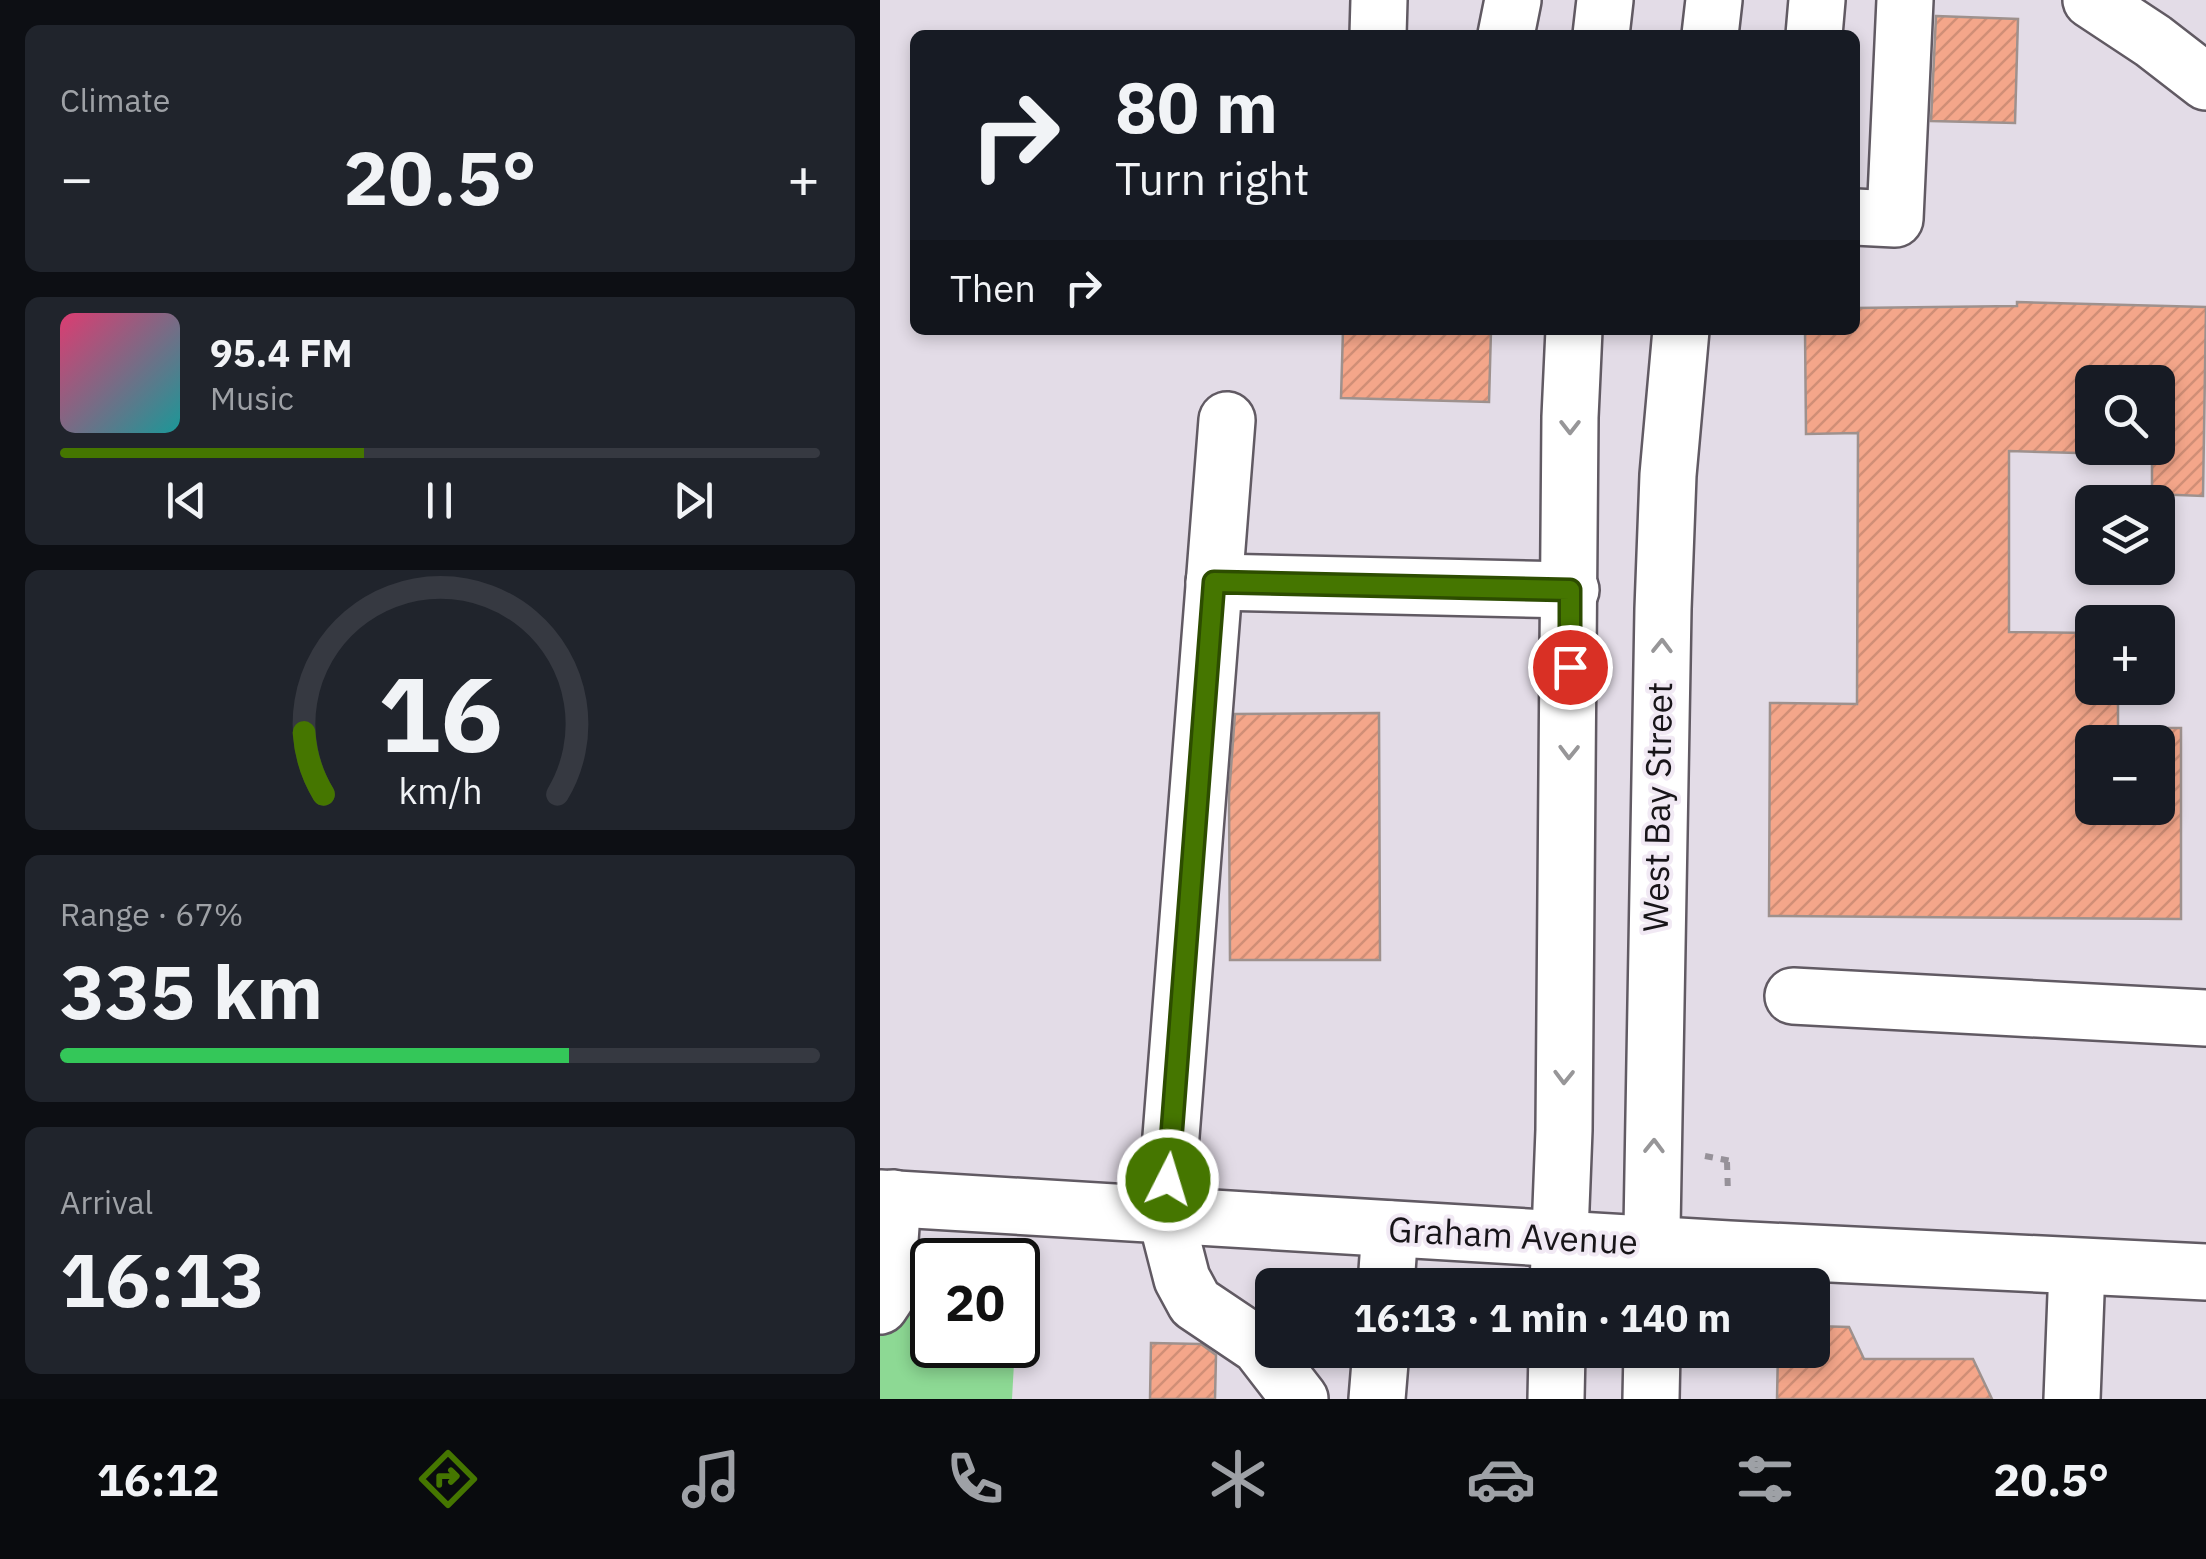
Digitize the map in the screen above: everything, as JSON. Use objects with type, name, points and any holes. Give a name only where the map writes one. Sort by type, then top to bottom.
[{"type":"main road","points":[[1378,30],[1379,0]]},
{"type":"main road","points":[[1602,30],[1605,0]]},
{"type":"main road","points":[[1711,30],[1714,0]]},
{"type":"main road","points":[[1814,30],[1816,0]]},
{"type":"main road","points":[[1860,216],[1895,219],[1905,0]]},
{"type":"main road","points":[[2091,0],[2165,20],[2206,82]]},
{"type":"main road","points":[[1558,1262],[1564,1130],[1574,335]]},
{"type":"main road","name":"West Bay Street","points":[[1651,1264],[1663,610],[1668,476],[1681,335]]},
{"type":"main road","points":[[1227,420],[1166,1212],[1182,1279],[1195,1303],[1259,1346],[1300,1399]]},
{"type":"main road","points":[[1214,582],[1570,590]]},
{"type":"main road","points":[[1792,996],[2206,1018]]},
{"type":"main road","points":[[880,1306],[886,1297],[887,1198]]},
{"type":"main road","name":"Graham Avenue","points":[[887,1198],[1504,1233],[1558,1262],[2206,1272]]},
{"type":"main road","points":[[1387,1268],[1390,1229]]},
{"type":"main road","points":[[2072,1399],[2078,1268]]},
{"type":"main road","points":[[1377,1399],[1379,1368]]},
{"type":"main road","points":[[1556,1399],[1557,1368]]},
{"type":"main road","points":[[1651,1399],[1652,1368]]},
{"type":"path","points":[[1699,1154],[1729,1162],[1728,1195]]},
{"type":"green space","points":[[880,1301],[910,1303],[910,1368],[1014,1368],[1012,1399],[880,1399]]},
{"type":"building","points":[[1936,16],[2018,19],[2015,123],[1931,121]]},
{"type":"building","points":[[2017,302],[2206,307],[2203,496],[2175,495],[2175,485],[2152,485],[2152,465],[2175,465],[2175,365],[2075,365],[2075,453],[2009,451],[2009,632],[2075,633],[2075,705],[2118,705],[2118,725],[2075,725],[2075,825],[2175,825],[2175,728],[2181,728],[2181,919],[1769,916],[1770,703],[1857,704],[1858,433],[1806,434],[1805,335],[1860,335],[1860,308],[2017,306]]},
{"type":"building","points":[[1343,335],[1491,335],[1489,402],[1341,398]]},
{"type":"building","points":[[1379,713],[1380,960],[1230,960],[1229,795],[1235,714]]},
{"type":"building","points":[[1830,1326],[1849,1327],[1864,1359],[1973,1359],[1992,1399],[1777,1399],[1778,1368],[1830,1368]]},
{"type":"building","points":[[1151,1343],[1201,1344],[1216,1355],[1215,1399],[1150,1399]]},
{"type":"route","points":[[1168,1180],[1214,582],[1570,590],[1570,667]]}]
